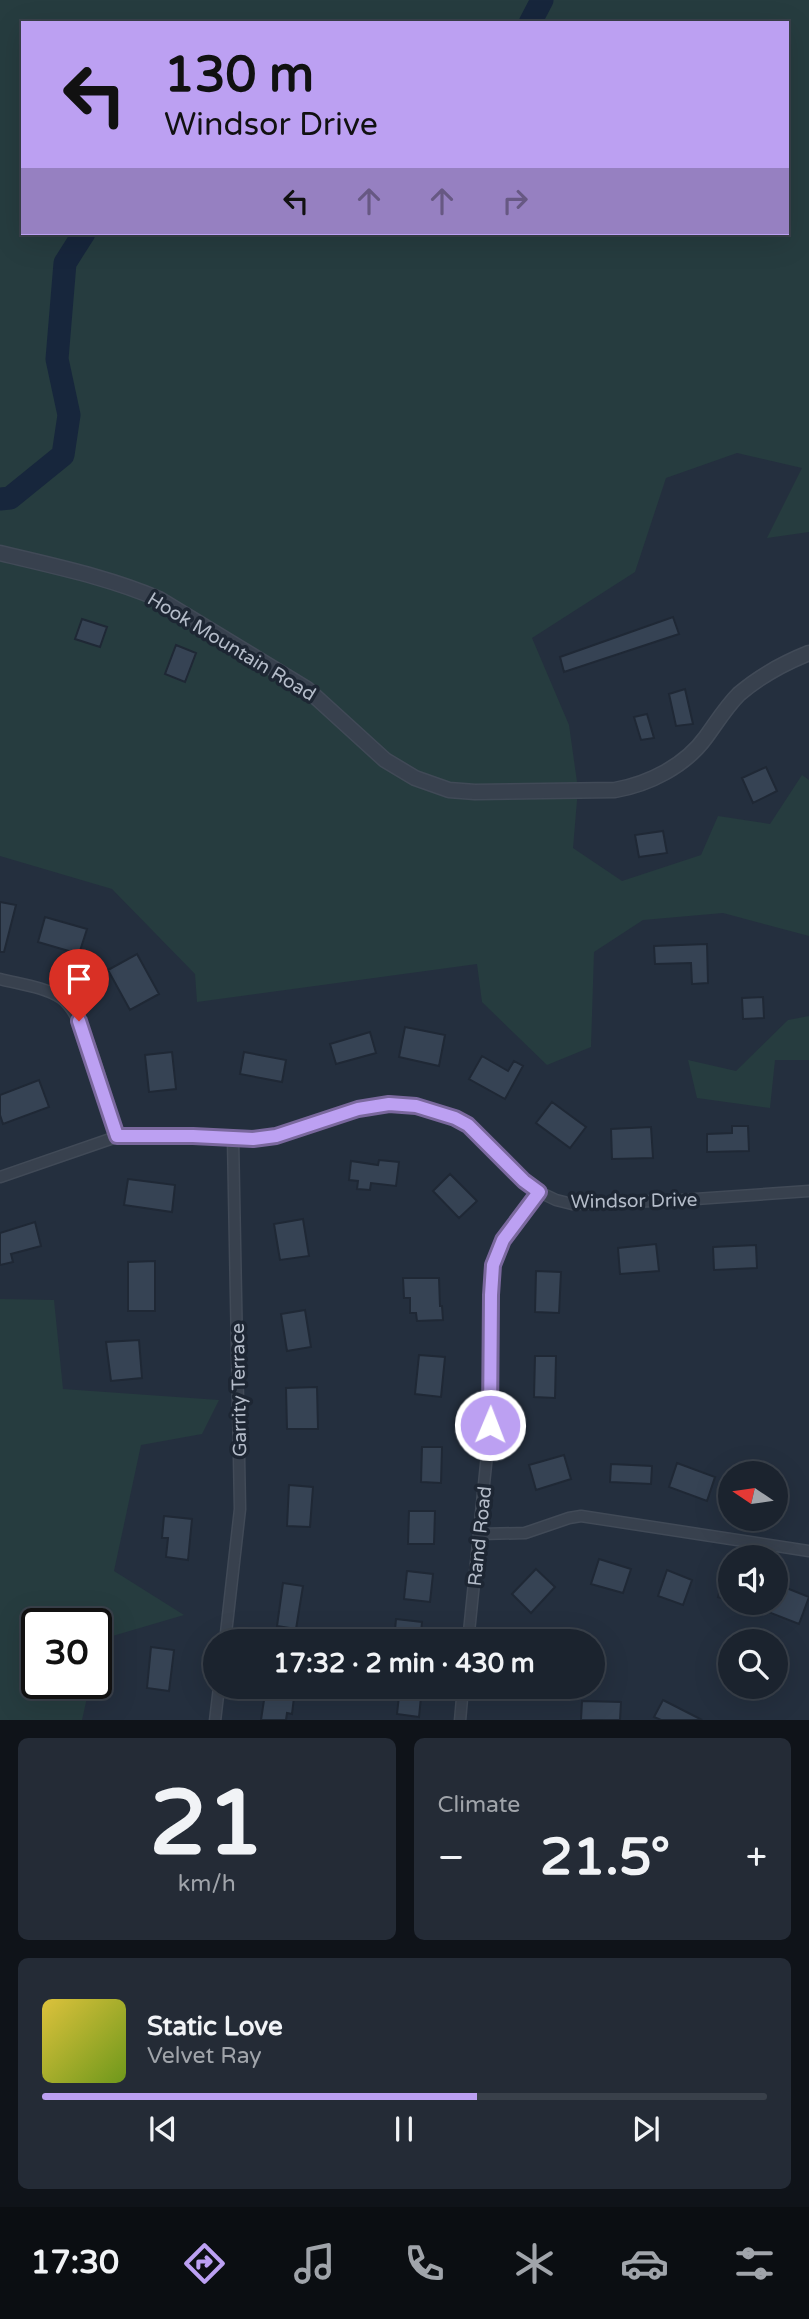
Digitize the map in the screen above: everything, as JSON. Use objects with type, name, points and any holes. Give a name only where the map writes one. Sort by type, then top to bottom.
[{"type":"street","name":"Hook Mountain Road","points":[[0,553],[134,588],[159,599],[307,689],[385,760],[400,770],[431,785],[449,790],[614,790],[649,781],[693,752],[726,708],[759,678],[809,653]]},
{"type":"street","points":[[0,979],[60,997],[73,1010],[95,1065],[117,1136]]},
{"type":"street","name":"Windsor Drive","points":[[0,1177],[117,1136],[253,1139],[276,1136],[375,1105],[416,1106],[455,1118],[468,1125],[524,1181],[539,1192],[572,1204],[809,1191]]},
{"type":"street","name":"Garrity Terrace","points":[[226,1629],[240,1509],[233,1138]]},
{"type":"street","name":"Rand Road","points":[[469,1629],[490,1425],[493,1265],[503,1240],[539,1192]]},
{"type":"street","points":[[480,1534],[525,1533],[582,1516],[809,1550]]},
{"type":"street","points":[[215,1720],[218,1699]]},
{"type":"street","points":[[460,1720],[462,1699]]},
{"type":"green space","points":[[0,0],[809,0],[809,532],[767,538],[802,468],[737,453],[666,478],[635,572],[532,638],[569,725],[578,789],[573,848],[622,881],[701,855],[718,816],[770,824],[802,775],[809,780],[809,936],[723,913],[643,920],[594,952],[591,1047],[547,1065],[482,1002],[477,964],[197,1002],[195,974],[112,889],[0,856]]},
{"type":"green space","points":[[809,1016],[809,1060],[775,1060],[770,1108],[697,1098],[688,1060],[736,1071],[788,1020]]},
{"type":"green space","points":[[0,1299],[54,1300],[63,1389],[219,1400],[202,1434],[141,1445],[114,1571],[184,1615],[112,1636],[112,1608],[21,1608],[21,1699],[87,1699],[82,1720],[0,1720]]},
{"type":"building","points":[[673,617],[679,634],[564,672],[560,657]]},
{"type":"building","points":[[82,619],[107,627],[100,647],[75,639]]},
{"type":"building","points":[[176,645],[196,653],[185,682],[165,674]]},
{"type":"building","points":[[685,689],[693,724],[676,726],[669,694]]},
{"type":"building","points":[[647,714],[654,738],[641,740],[634,717]]},
{"type":"building","points":[[766,767],[777,791],[753,803],[742,778]]},
{"type":"building","points":[[663,831],[667,853],[639,857],[635,835]]},
{"type":"building","points":[[0,902],[16,905],[4,952],[0,952]]},
{"type":"building","points":[[45,917],[87,929],[79,954],[38,942]]},
{"type":"building","points":[[707,944],[708,983],[692,984],[691,963],[655,964],[654,946]]},
{"type":"building","points":[[137,954],[159,994],[130,1010],[108,970]]},
{"type":"building","points":[[763,997],[764,1018],[743,1019],[742,998]]},
{"type":"building","points":[[405,1027],[445,1035],[439,1066],[399,1057]]},
{"type":"building","points":[[370,1032],[376,1053],[336,1064],[330,1044]]},
{"type":"building","points":[[172,1052],[176,1089],[149,1092],[145,1055]]},
{"type":"building","points":[[244,1052],[286,1060],[282,1082],[240,1074]]},
{"type":"building","points":[[482,1056],[508,1071],[514,1061],[523,1066],[505,1099],[469,1079]]},
{"type":"building","points":[[39,1080],[49,1107],[3,1124],[0,1095]]},
{"type":"building","points":[[552,1102],[586,1127],[570,1148],[536,1123]]},
{"type":"building","points":[[732,1126],[748,1126],[749,1151],[707,1152],[707,1134],[732,1133]]},
{"type":"building","points":[[651,1127],[653,1158],[612,1159],[611,1129]]},
{"type":"building","points":[[379,1160],[399,1162],[396,1186],[371,1183],[370,1190],[357,1189],[358,1181],[349,1180],[351,1161],[378,1165]]},
{"type":"building","points":[[450,1174],[477,1201],[459,1218],[433,1191]]},
{"type":"building","points":[[128,1179],[175,1185],[172,1212],[124,1205]]},
{"type":"building","points":[[303,1219],[309,1256],[280,1260],[274,1224]]},
{"type":"building","points":[[35,1222],[41,1246],[11,1254],[13,1262],[0,1265],[0,1233]]},
{"type":"building","points":[[656,1244],[659,1271],[620,1274],[618,1248]]},
{"type":"building","points":[[756,1245],[757,1268],[714,1270],[713,1247]]},
{"type":"building","points":[[155,1261],[155,1311],[128,1311],[128,1262]]},
{"type":"building","points":[[536,1271],[561,1272],[559,1313],[535,1312]]},
{"type":"building","points":[[403,1278],[439,1278],[443,1320],[417,1321],[416,1313],[410,1313],[410,1298],[404,1298]]},
{"type":"building","points":[[305,1310],[311,1347],[287,1351],[281,1314]]},
{"type":"building","points":[[139,1340],[142,1378],[111,1381],[106,1342]]},
{"type":"building","points":[[419,1355],[445,1357],[441,1397],[415,1394]]},
{"type":"building","points":[[535,1356],[556,1356],[555,1398],[534,1397]]},
{"type":"building","points":[[317,1387],[318,1429],[287,1429],[286,1388]]},
{"type":"building","points":[[422,1447],[442,1447],[441,1483],[421,1482]]},
{"type":"building","points":[[564,1455],[571,1479],[536,1490],[529,1465]]},
{"type":"building","points":[[677,1463],[715,1477],[707,1501],[669,1487]]},
{"type":"building","points":[[611,1464],[652,1466],[651,1484],[610,1482]]},
{"type":"building","points":[[289,1485],[313,1487],[310,1527],[287,1526]]},
{"type":"building","points":[[409,1511],[435,1511],[434,1544],[408,1544]]},
{"type":"building","points":[[164,1516],[192,1519],[188,1560],[166,1557],[168,1538],[162,1538]]},
{"type":"building","points":[[599,1559],[631,1569],[623,1593],[591,1584]]},
{"type":"building","points":[[536,1569],[555,1587],[531,1613],[512,1594]]},
{"type":"building","points":[[667,1570],[692,1580],[683,1605],[658,1596]]},
{"type":"building","points":[[407,1571],[433,1574],[430,1602],[404,1599]]},
{"type":"building","points":[[283,1583],[303,1586],[296,1629],[277,1626]]},
{"type":"building","points":[[788,1589],[809,1597],[799,1624],[776,1615],[788,1615]]},
{"type":"building","points":[[396,1619],[422,1622],[421,1629],[395,1629]]},
{"type":"building","points":[[151,1647],[174,1650],[169,1691],[147,1688]]},
{"type":"building","points":[[264,1699],[294,1699],[292,1714],[287,1713],[286,1720],[261,1720]]},
{"type":"building","points":[[399,1699],[421,1699],[419,1717],[397,1714]]},
{"type":"building","points":[[663,1700],[702,1720],[661,1720],[654,1717]]},
{"type":"building","points":[[582,1701],[621,1702],[620,1720],[581,1720]]},
{"type":"waterway","points":[[531,21],[542,0]]},
{"type":"waterway","points":[[0,499],[10,498],[63,455],[69,415],[57,359],[65,263],[83,235]]},
{"type":"route","points":[[79,1021],[117,1136],[253,1139],[276,1136],[375,1105],[416,1106],[455,1118],[468,1125],[524,1181],[539,1192],[503,1240],[493,1265],[490,1425]]}]
